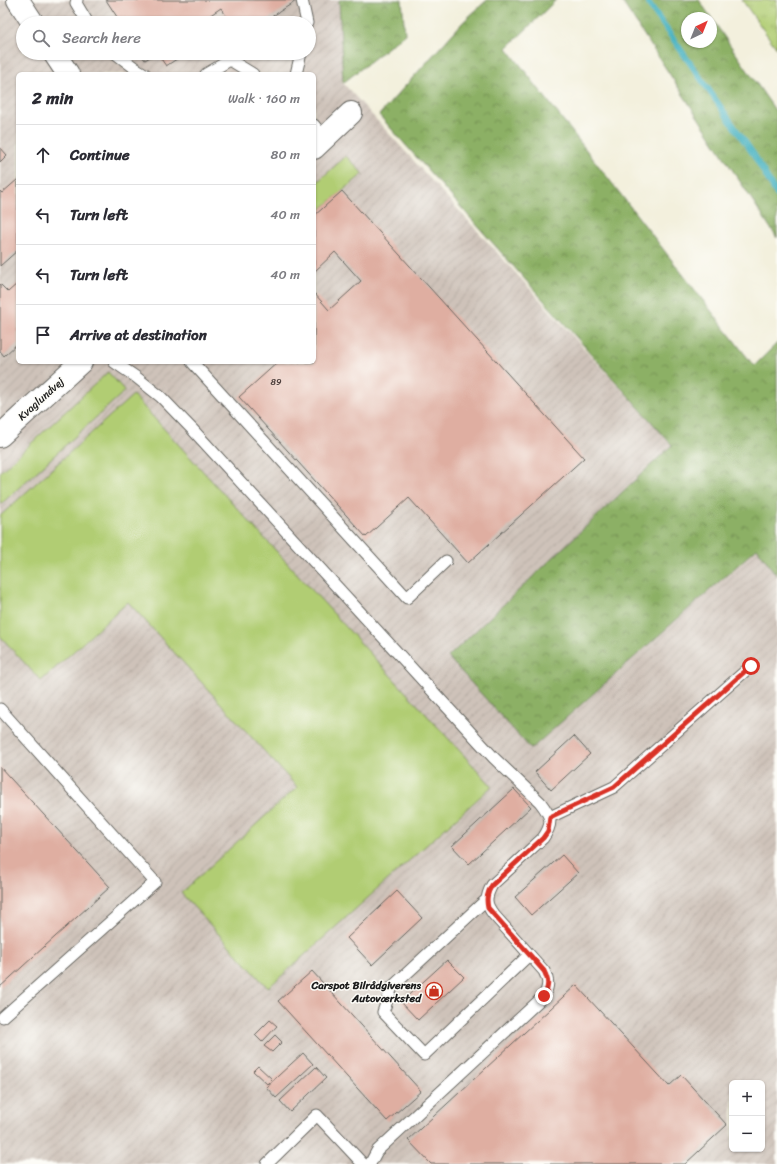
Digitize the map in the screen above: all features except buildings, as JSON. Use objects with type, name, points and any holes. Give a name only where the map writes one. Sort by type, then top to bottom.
[{"type":"street","points":[[18,0],[29,16]]},
{"type":"street","points":[[59,60],[67,72]]},
{"type":"street","points":[[317,137],[351,113]]},
{"type":"street","name":"Kvaglundvej","points":[[0,436],[79,364]]},
{"type":"lane","points":[[77,0],[76,3],[84,16]]},
{"type":"lane","points":[[302,0],[306,16]]},
{"type":"lane","points":[[124,60],[142,72]]},
{"type":"lane","points":[[209,72],[230,60],[250,72]]},
{"type":"lane","points":[[296,72],[299,60]]},
{"type":"lane","points":[[117,364],[161,397],[192,429],[494,758],[540,802],[550,817],[548,831],[543,838],[492,885],[486,900],[488,908],[491,912],[544,971],[548,980],[548,989],[544,996],[377,1151],[370,1164]]},
{"type":"lane","points":[[194,364],[407,598],[446,561]]},
{"type":"lane","points":[[550,817],[614,787],[751,666]]},
{"type":"lane","points":[[0,708],[155,882],[3,1017]]},
{"type":"lane","points":[[486,900],[392,986],[383,1012],[424,1055],[529,955]]},
{"type":"lane","points":[[267,1164],[317,1115],[363,1164]]},
{"type":"shaded area","points":[[0,0],[339,0],[343,83],[672,445],[449,657],[531,749],[758,548],[777,576],[777,1164],[0,1164]]},
{"type":"green space","points":[[339,0],[402,0],[405,34],[343,83]]},
{"type":"green space","points":[[487,0],[556,0],[507,48],[754,366],[777,343],[777,576],[757,548],[531,749],[448,657],[672,445],[379,115],[464,21]]},
{"type":"green space","points":[[621,0],[699,0],[707,12],[681,12],[681,48],[717,48],[717,26],[777,113],[777,238]]},
{"type":"green space","points":[[742,0],[777,0],[777,49]]},
{"type":"green space","points":[[346,156],[363,174],[316,213],[316,183]]},
{"type":"green space","points":[[108,372],[125,391],[0,505],[0,472]]},
{"type":"green space","points":[[133,395],[492,786],[268,988],[181,893],[297,787],[128,602],[41,681],[0,636],[0,516]]},
{"type":"waterway","points":[[646,0],[754,155],[777,195]]},
{"type":"place","name":"Carspot Bilrådgiverens Autoværksted","points":[[434,991]]},
{"type":"route","points":[[544,996],[548,989],[548,980],[544,971],[488,908],[486,900],[492,885],[543,838],[548,831],[550,817],[614,787],[751,666]]}]
